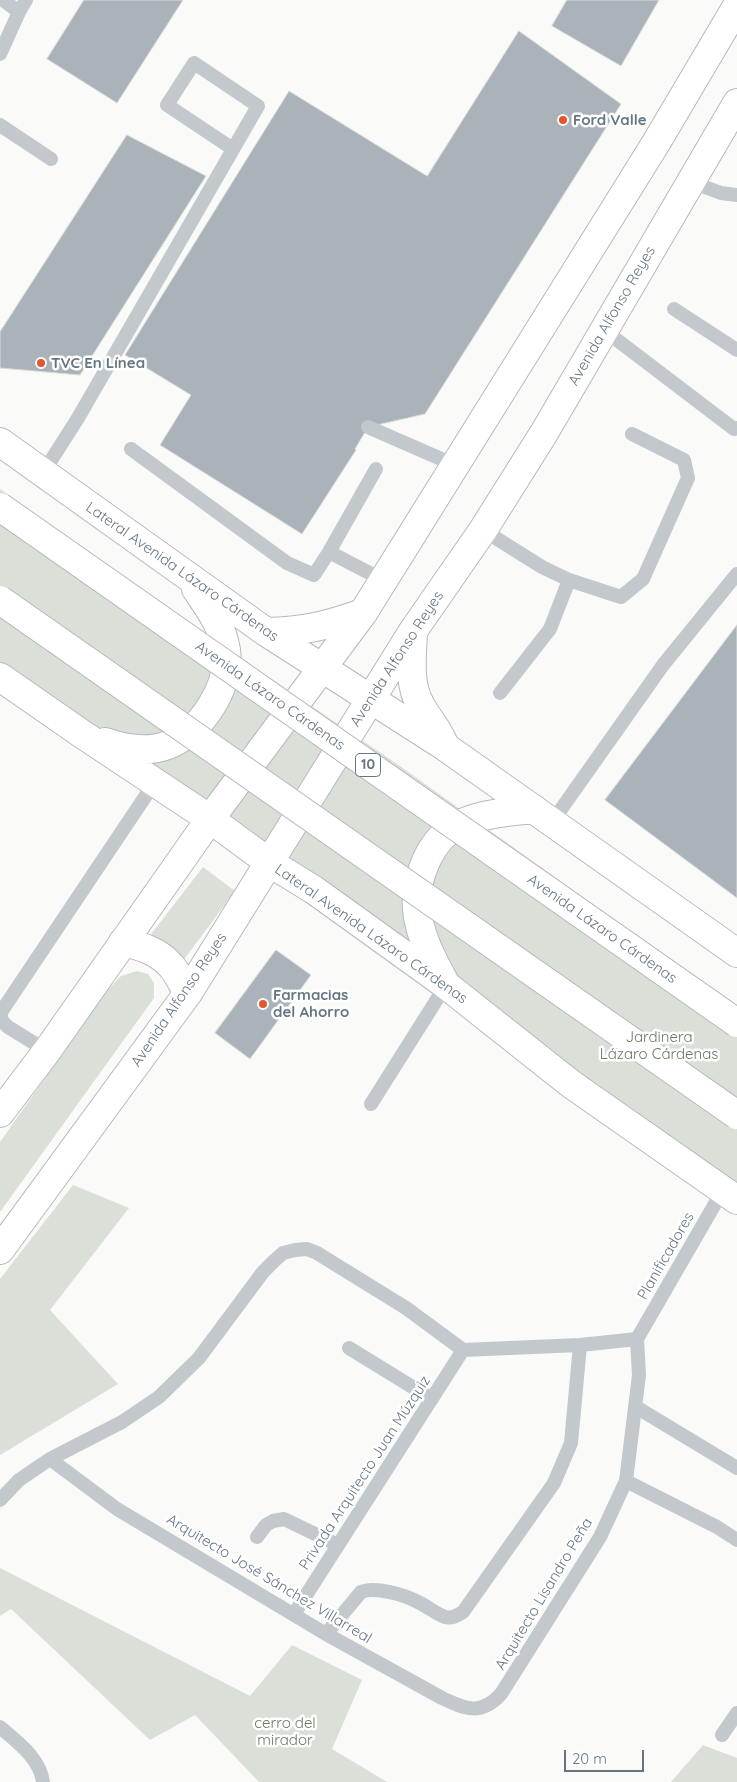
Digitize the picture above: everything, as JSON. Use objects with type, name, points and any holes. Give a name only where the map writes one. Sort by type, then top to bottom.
[{"type":"main road","points":[[0,1113],[210,819],[363,613],[651,152],[737,6]]},
{"type":"main road","name":"Avenida Alfonso Reyes","points":[[0,1250],[188,993],[413,630],[483,530],[544,433],[737,102]]},
{"type":"main road","name":"Lateral Avenida Lázaro Cárdenas","points":[[0,442],[266,632],[444,746],[737,953]]},
{"type":"main road","name":"Avenida Lázaro Cárdenas","points":[[0,507],[737,1023]]},
{"type":"main road","points":[[82,734],[116,746],[139,750],[168,745],[190,733],[207,712],[220,692],[225,673],[226,652],[221,628],[188,576]]},
{"type":"main road","points":[[0,600],[737,1114]]},
{"type":"main road","points":[[266,632],[317,628],[363,613]]},
{"type":"main road","points":[[413,630],[411,666],[416,697],[438,730],[444,746]]},
{"type":"main road","name":"Lateral Avenida Lázaro Cárdenas","points":[[0,677],[210,819],[270,863],[314,890],[446,986],[571,1084],[730,1195]]},
{"type":"main road","points":[[446,986],[433,961],[418,917],[417,895],[421,876],[430,853],[443,836],[460,824],[483,816],[543,816]]},
{"type":"main road","points":[[122,942],[152,951],[162,958],[171,966],[188,993]]},
{"type":"lane","points":[[0,54],[22,6],[3,0]]},
{"type":"lane","points":[[42,473],[78,418],[258,106],[194,63],[167,105],[233,149]]},
{"type":"lane","points":[[0,125],[50,159]]},
{"type":"lane","points":[[690,182],[721,194],[737,195]]},
{"type":"lane","points":[[674,309],[737,350]]},
{"type":"lane","points":[[604,330],[734,429],[737,428]]},
{"type":"lane","points":[[368,427],[455,465]]},
{"type":"lane","points":[[483,530],[542,567],[569,580],[620,597],[643,579],[688,478],[684,460],[632,434]]},
{"type":"lane","points":[[131,449],[287,563],[314,575],[376,469]]},
{"type":"lane","points":[[329,552],[383,580]]},
{"type":"lane","points":[[543,816],[737,574]]},
{"type":"lane","points":[[500,693],[550,629],[569,580]]},
{"type":"lane","points":[[46,1051],[8,1027],[1,1020],[2,1012],[155,782]]},
{"type":"lane","points":[[371,1104],[446,986]]},
{"type":"lane","name":"Planificadores","points":[[637,1339],[730,1195]]},
{"type":"lane","points":[[0,1500],[19,1480],[50,1459],[122,1422],[159,1397],[199,1358],[263,1272],[284,1254],[295,1250],[307,1250],[317,1254],[406,1308],[463,1350],[580,1345],[637,1339]]},
{"type":"lane","name":"Arquitecto Lisandro Peña","points":[[480,1708],[490,1704],[502,1694],[600,1538],[626,1481],[639,1375],[637,1339]]},
{"type":"lane","points":[[326,1634],[362,1592],[367,1590],[376,1590],[406,1597],[446,1617],[455,1617],[463,1612],[554,1483],[571,1443],[580,1345]]},
{"type":"lane","points":[[349,1348],[432,1399]]},
{"type":"lane","name":"Privada Arquitecto Juan Múzquiz","points":[[294,1614],[463,1350]]},
{"type":"lane","points":[[636,1408],[737,1468]]},
{"type":"lane","name":"Arquitecto José Sánchez Villarreal","points":[[50,1459],[117,1509],[326,1634],[442,1698],[470,1709],[480,1708]]},
{"type":"lane","points":[[626,1481],[717,1527],[737,1540]]},
{"type":"lane","points":[[257,1537],[266,1525],[273,1521],[284,1519],[338,1544]]},
{"type":"lane","points":[[722,1735],[737,1713]]},
{"type":"lane","points":[[0,1727],[38,1763],[42,1772],[43,1782]]},
{"type":"green space","name":"Jardinera Lázaro Cárdenas","points":[[0,489],[202,632],[400,766],[737,1008],[737,1194],[0,668]]},
{"type":"green space","points":[[203,867],[235,891],[180,965],[145,942]]},
{"type":"green space","points":[[137,971],[148,974],[154,983],[154,998],[0,1212],[0,1142],[104,994],[121,976]]},
{"type":"green space","points":[[73,1185],[129,1208],[50,1310],[118,1384],[0,1455],[0,1279]]},
{"type":"green space","name":"cerro del mirador","points":[[0,1568],[250,1696],[292,1645],[362,1680],[332,1749],[387,1782],[259,1782],[195,1715],[150,1740],[11,1609],[0,1616]]},
{"type":"green space","points":[[703,1745],[737,1758],[737,1782],[671,1782]]},
{"type":"building","points":[[84,0],[183,0],[117,103],[47,59]]},
{"type":"building","points":[[567,0],[659,0],[621,66],[552,26]]},
{"type":"building","points":[[519,31],[621,104],[425,414],[368,427],[356,450],[302,534],[160,445],[191,395],[125,355],[289,91],[427,176]]},
{"type":"building","points":[[127,135],[206,176],[80,375],[0,368],[0,332]]},
{"type":"building","points":[[737,625],[737,898],[605,800]]},
{"type":"building","name":"Farmacias del Ahorro","points":[[276,950],[311,975],[250,1059],[215,1033]]},
{"type":"place","name":"Ford Valle","points":[[563,120]]},
{"type":"place","name":"TVC En Línea","points":[[41,363]]},
{"type":"place","name":"Farmacias del Ahorro","points":[[263,1004]]}]
